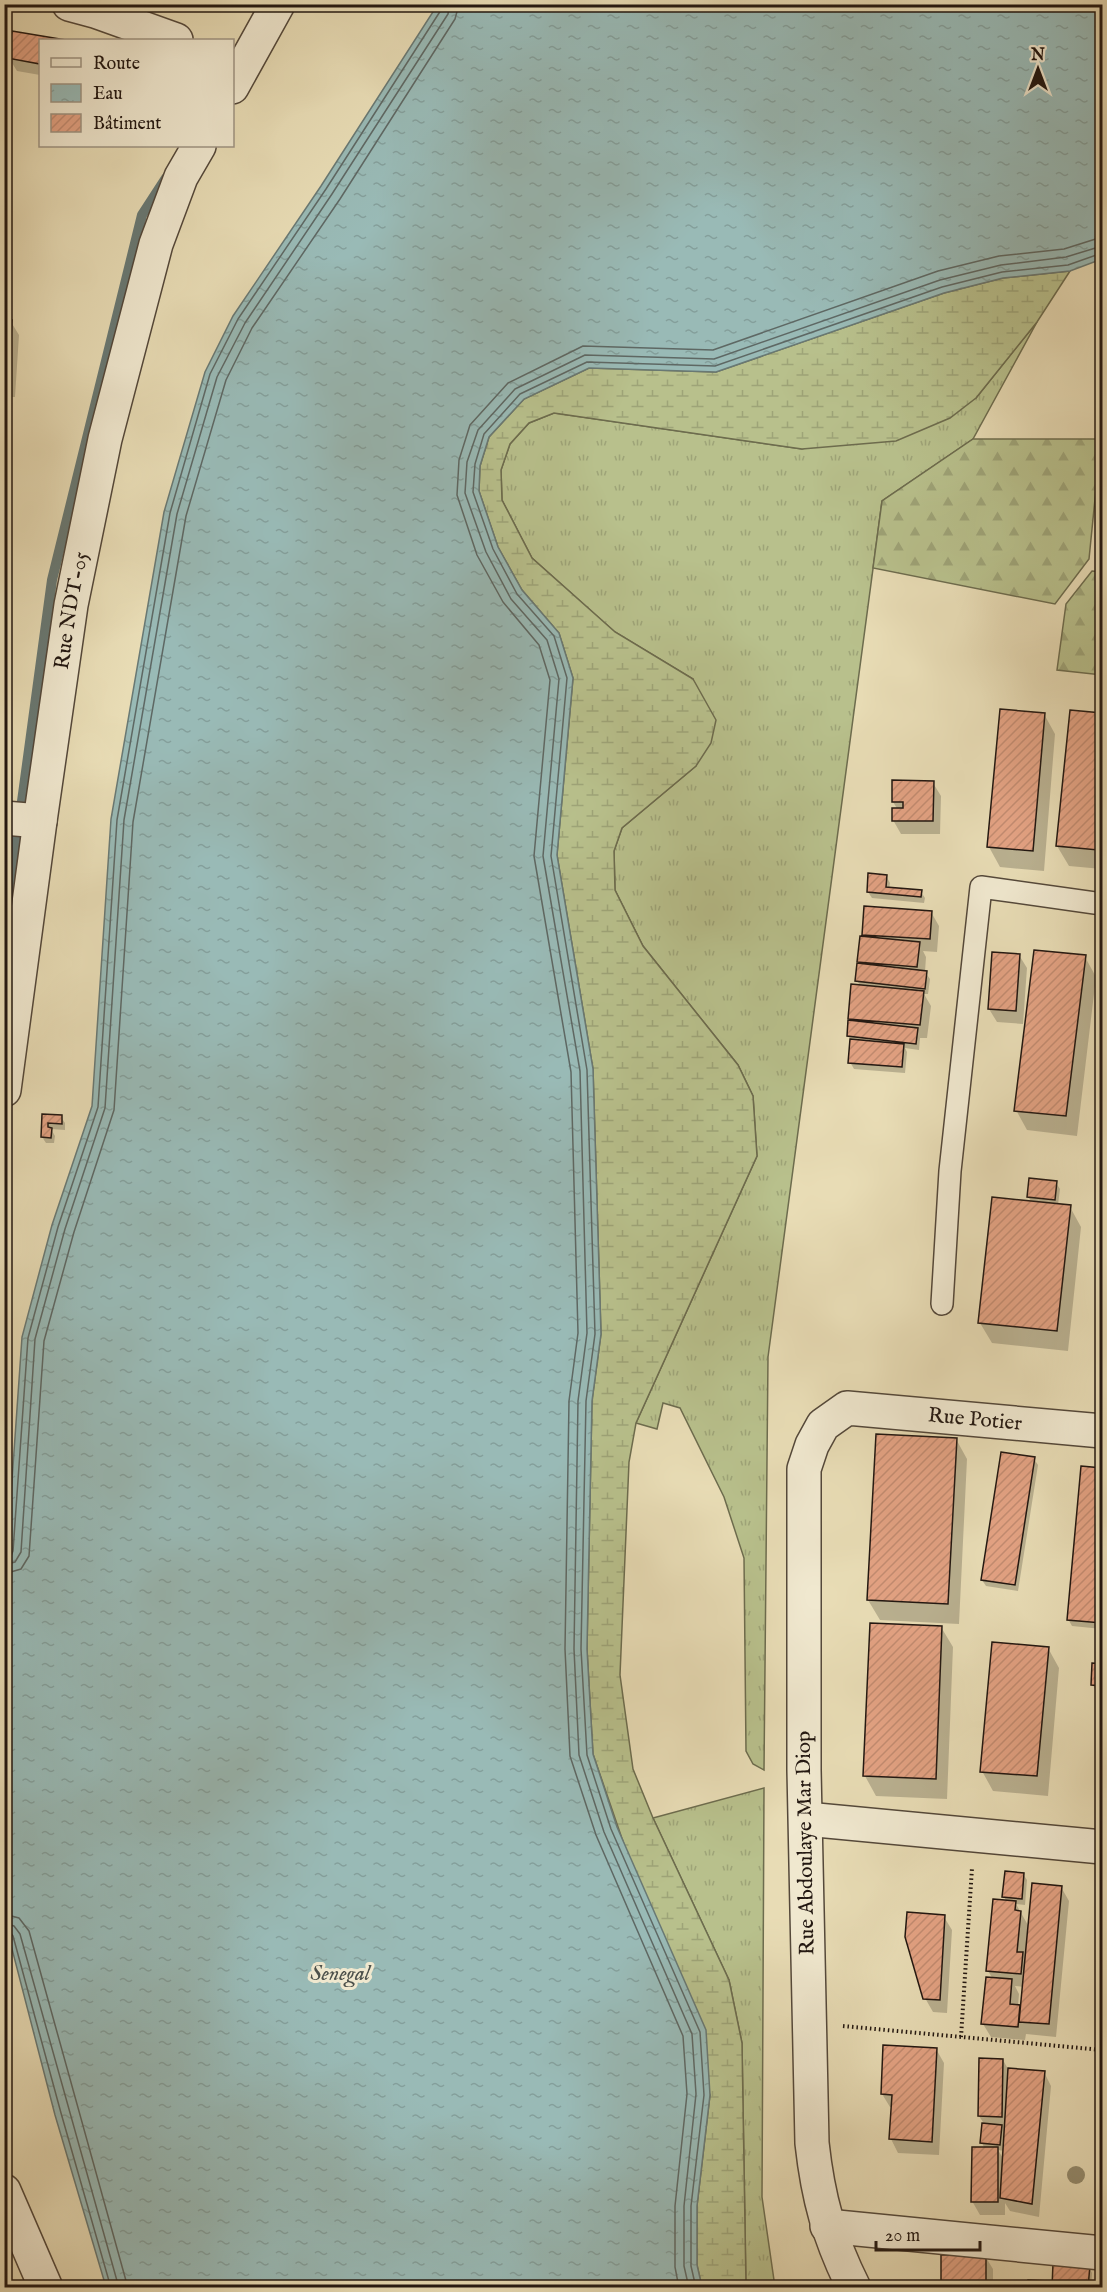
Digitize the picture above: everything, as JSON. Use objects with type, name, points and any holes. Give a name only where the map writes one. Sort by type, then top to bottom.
[{"type":"street","points":[[69,4],[173,39]]},
{"type":"street","points":[[236,72],[278,4]]},
{"type":"street","name":"Rue NDT-05","points":[[4,1090],[71,605],[105,439],[156,244],[181,177],[198,147]]},
{"type":"street","points":[[4,818],[40,821]]},
{"type":"street","name":"Rue Potier","points":[[847,1408],[1102,1431]]},
{"type":"street","name":"Rue Abdoulaye Mar Diop","points":[[847,1408],[823,1425],[812,1445],[804,1469],[806,1819],[812,2143],[816,2184],[827,2226],[854,2288]]},
{"type":"street","points":[[806,1819],[1102,1847]]},
{"type":"street","points":[[4,2191],[46,2288]]},
{"type":"street","points":[[827,2226],[1102,2253]]},
{"type":"lane","points":[[942,1304],[950,1171],[981,887],[1102,904]]},
{"type":"path","points":[[961,2037],[975,1835]]},
{"type":"path","points":[[809,2023],[1102,2050]]},
{"type":"green space","points":[[1070,271],[1037,322],[976,398],[950,418],[896,441],[802,449],[554,413],[529,423],[510,444],[501,470],[502,500],[532,558],[615,632],[693,679],[716,720],[711,743],[696,766],[622,828],[614,851],[615,890],[643,946],[738,1065],[753,1096],[757,1156],[636,1423],[629,1462],[620,1675],[633,1769],[653,1818],[729,1980],[742,2043],[746,2287],[702,2287],[697,2265],[697,2206],[710,2095],[593,1754],[587,1649],[592,1401],[601,1334],[593,1069],[557,855],[573,678],[559,633],[522,590],[498,547],[479,491],[480,466],[489,437],[524,399],[589,368],[716,372],[944,293],[1003,278]]},
{"type":"green space","points":[[1037,322],[973,439],[882,501],[768,1357],[764,1770],[753,1764],[746,1751],[744,1558],[724,1497],[680,1408],[663,1403],[657,1429],[636,1423],[757,1156],[753,1096],[738,1065],[643,946],[615,890],[614,851],[622,828],[696,766],[693,679],[615,632],[532,558],[502,500],[501,470],[510,444],[529,423],[554,413],[802,449],[976,398]]},
{"type":"green space","points":[[973,439],[1101,439],[1089,559],[1055,604],[873,568],[882,501]]},
{"type":"green space","points":[[1092,571],[1102,572],[1102,675],[1057,670],[1066,604]]},
{"type":"green space","points":[[764,1788],[762,2197],[775,2287],[746,2287],[742,2043],[729,1980],[653,1818]]},
{"type":"water","name":"Senegal","points":[[438,4],[1102,5],[1102,259],[1070,271],[1003,278],[944,293],[716,372],[589,368],[524,399],[489,437],[480,466],[479,491],[498,547],[522,590],[559,633],[573,678],[557,855],[593,1069],[601,1334],[592,1401],[587,1649],[593,1754],[617,1827],[706,2030],[710,2095],[697,2206],[697,2265],[702,2287],[106,2287],[55,2115],[5,1922],[4,1595],[22,1337],[52,1225],[92,1106],[111,819],[164,512],[205,372],[233,316],[321,186]]},
{"type":"building","points":[[12,31],[60,39],[39,39],[39,64],[7,58]]},
{"type":"building","points":[[4,320],[12,320],[8,385],[4,384]]},
{"type":"building","points":[[1000,709],[1045,713],[1033,851],[987,847]]},
{"type":"building","points":[[1070,710],[1102,713],[1102,808],[1098,850],[1056,846]]},
{"type":"building","points":[[892,780],[934,781],[933,821],[892,821],[892,808],[903,808],[903,802],[892,802]]},
{"type":"building","points":[[4,840],[11,840],[6,912],[4,912]]},
{"type":"building","points":[[868,873],[887,875],[886,887],[922,890],[921,897],[867,892]]},
{"type":"building","points":[[864,906],[932,911],[930,939],[862,935]]},
{"type":"building","points":[[860,936],[920,942],[917,967],[857,962]]},
{"type":"building","points":[[1034,950],[1086,955],[1066,1116],[1014,1111]]},
{"type":"building","points":[[992,952],[1020,954],[1016,1011],[988,1009]]},
{"type":"building","points":[[857,963],[927,971],[925,989],[855,981]]},
{"type":"building","points":[[851,984],[924,991],[920,1025],[848,1019]]},
{"type":"building","points":[[848,1020],[918,1028],[916,1044],[847,1036]]},
{"type":"building","points":[[850,1039],[904,1044],[902,1067],[848,1063]]},
{"type":"building","points":[[42,1114],[62,1115],[62,1124],[48,1123],[48,1127],[52,1128],[51,1138],[41,1137]]},
{"type":"building","points":[[1029,1178],[1057,1181],[1055,1200],[1027,1197]]},
{"type":"building","points":[[992,1197],[1071,1205],[1057,1331],[978,1323]]},
{"type":"building","points":[[876,1434],[957,1438],[948,1604],[867,1600]]},
{"type":"building","points":[[1001,1452],[1035,1457],[1015,1585],[981,1580]]},
{"type":"building","points":[[1081,1466],[1102,1468],[1102,1623],[1067,1620]]},
{"type":"building","points":[[870,1623],[942,1626],[936,1779],[863,1776]]},
{"type":"building","points":[[992,1642],[1049,1647],[1037,1776],[980,1772]]},
{"type":"building","points":[[1092,1663],[1102,1664],[1102,1686],[1091,1685]]},
{"type":"building","points":[[1005,1871],[1024,1873],[1022,1899],[1002,1897]]},
{"type":"building","points":[[1032,1883],[1062,1886],[1049,2024],[1019,2022]]},
{"type":"building","points":[[993,1899],[1016,1901],[1015,1910],[1021,1911],[1017,1952],[1023,1952],[1021,1974],[986,1971]]},
{"type":"building","points":[[907,1912],[945,1915],[940,2000],[923,1999],[905,1937]]},
{"type":"building","points":[[986,1977],[1012,1979],[1010,2004],[1020,2005],[1018,2027],[981,2024]]},
{"type":"building","points":[[883,2045],[937,2048],[932,2142],[889,2139],[892,2095],[881,2094]]},
{"type":"building","points":[[979,2058],[1003,2059],[1002,2117],[978,2116]]},
{"type":"building","points":[[1008,2068],[1045,2071],[1032,2204],[1000,2198]]},
{"type":"building","points":[[982,2123],[1002,2125],[1000,2145],[980,2143]]},
{"type":"building","points":[[972,2147],[998,2147],[998,2202],[971,2202]]},
{"type":"building","points":[[986,2254],[986,2288],[941,2288],[941,2255]]},
{"type":"building","points":[[1102,2262],[1102,2288],[1098,2288],[1099,2284]]},
{"type":"building","points":[[1053,2263],[1090,2265],[1088,2288],[1052,2288]]},
{"type":"building","points":[[1028,2280],[1049,2281],[1048,2288],[1028,2288]]},
{"type":"waterway","points":[[4,934],[52,580],[142,215],[166,178]]}]
